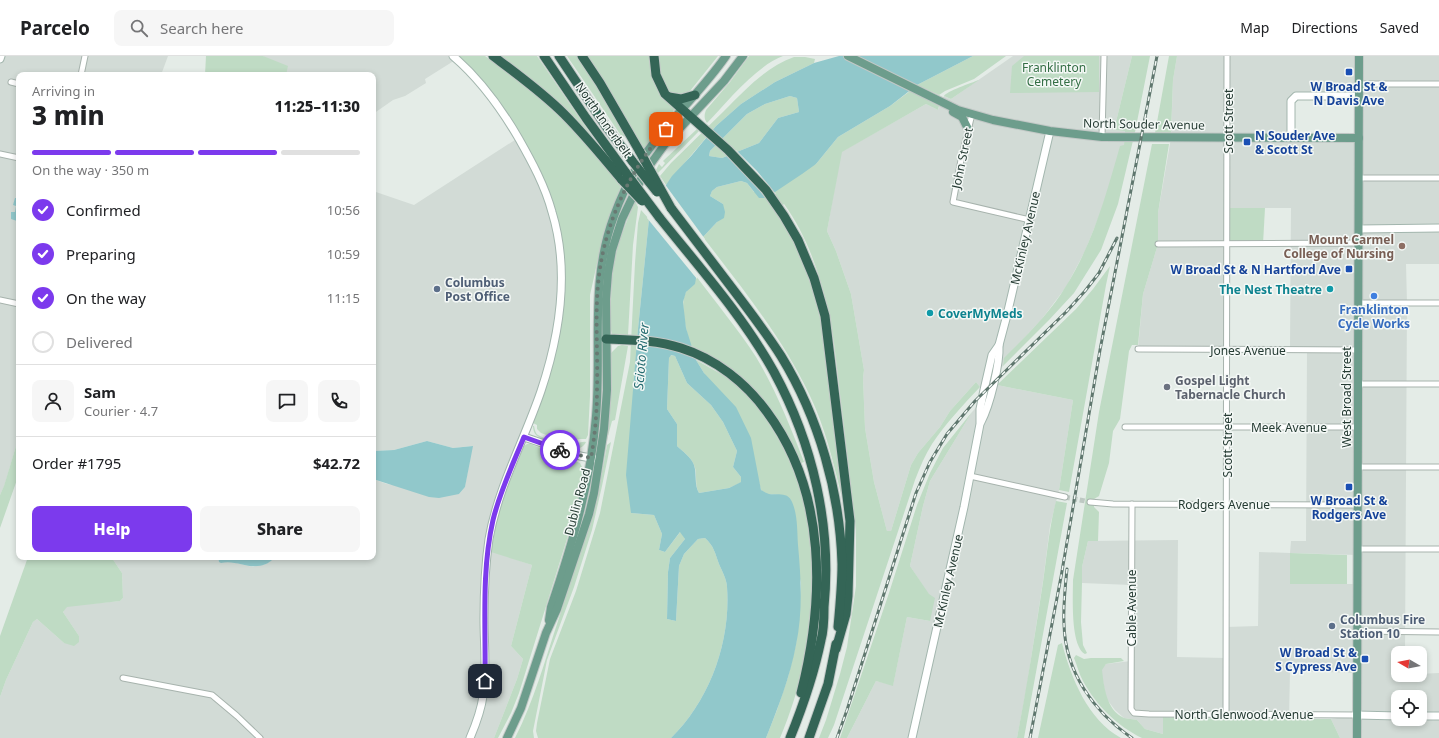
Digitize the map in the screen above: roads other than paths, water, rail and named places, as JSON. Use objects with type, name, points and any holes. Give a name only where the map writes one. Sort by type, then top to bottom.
[{"type":"highway","points":[[493,56],[529,82],[563,112],[624,176],[630,190],[658,217],[717,289],[752,336],[773,372],[798,425],[808,453],[818,491],[826,543],[826,588],[822,639],[814,673],[790,738]]},
{"type":"highway","name":"North Innerbelt","points":[[544,56],[624,176]]},
{"type":"highway","name":"North Innerbelt","points":[[559,56],[605,124],[633,162],[671,208]]},
{"type":"highway","points":[[582,56],[600,83],[671,208],[764,330],[782,358],[798,389],[821,444],[831,480],[840,541],[841,585],[836,649]]},
{"type":"highway","points":[[654,56],[656,75],[660,86],[668,97],[748,168],[784,216],[801,246],[814,278],[825,316],[850,521],[848,596],[846,614],[828,684],[809,738]]},
{"type":"highway","points":[[668,97],[681,99],[695,95]]},
{"type":"highway","points":[[606,339],[653,341],[682,348],[702,356],[724,368],[755,396],[773,420],[788,444],[805,486],[812,522],[817,565],[815,623],[809,661],[790,738]]},
{"type":"main road","points":[[453,56],[481,84],[501,109],[543,185],[557,233],[561,263],[561,288],[557,329],[550,361],[539,398],[493,518],[484,585],[485,681],[480,711],[470,738]]},
{"type":"main road","name":"Dublin Road","points":[[546,633],[551,607],[580,510],[591,458],[598,390],[598,284],[607,236],[617,208],[637,167],[658,137],[716,71],[726,56]]},
{"type":"main road","name":"Dublin Road","points":[[507,738],[529,686],[546,633],[557,609],[587,520],[594,493],[604,429],[607,390],[606,339],[608,273],[612,250],[622,219],[644,173],[665,144],[724,81],[743,56]]},
{"type":"main road","name":"North Souder Avenue","points":[[848,56],[947,105],[972,114],[1050,131],[1102,137],[1359,138]]},
{"type":"main road","name":"West Broad Street","points":[[1357,738],[1359,56]]},
{"type":"main road","points":[[1291,138],[1290,105],[1293,98],[1299,95],[1359,96]]},
{"type":"main road","points":[[947,105],[953,112],[962,117],[968,130]]},
{"type":"main road","name":"McKinley Avenue","points":[[912,738],[970,476],[980,424],[987,410],[1000,355],[999,345],[1050,131]]},
{"type":"main road","points":[[606,339],[603,320],[603,292],[606,265],[617,225],[617,208]]},
{"type":"main road","points":[[1358,229],[1439,228]]},
{"type":"main road","points":[[524,437],[575,455],[600,460]]},
{"type":"main road","points":[[1357,715],[1391,716]]},
{"type":"main road","points":[[1427,716],[1439,716]]},
{"type":"street","points":[[82,72],[85,56]]},
{"type":"street","points":[[1102,137],[1104,56]]},
{"type":"street","name":"Scott Street","points":[[1226,714],[1228,244],[1227,56]]},
{"type":"street","points":[[11,82],[16,83]]},
{"type":"street","points":[[1359,84],[1439,84]]},
{"type":"street","name":"John Street","points":[[972,114],[953,202],[1030,220]]},
{"type":"street","points":[[0,154],[16,157]]},
{"type":"street","points":[[1359,178],[1439,178]]},
{"type":"street","points":[[1158,244],[1358,243]]},
{"type":"street","points":[[0,300],[16,303]]},
{"type":"street","points":[[1358,303],[1439,303]]},
{"type":"street","name":"Jones Avenue","points":[[1138,349],[1358,350]]},
{"type":"street","points":[[1358,384],[1439,384]]},
{"type":"street","name":"Meek Avenue","points":[[1125,427],[1358,427]]},
{"type":"street","points":[[1357,467],[1439,467]]},
{"type":"street","points":[[970,476],[1065,497]]},
{"type":"street","name":"Rodgers Avenue","points":[[1090,502],[1132,504],[1357,505]]},
{"type":"street","name":"Cable Avenue","points":[[1132,504],[1132,711]]},
{"type":"street","points":[[1357,549],[1439,549]]},
{"type":"street","points":[[1357,631],[1439,632]]},
{"type":"street","points":[[123,678],[212,695],[260,738]]},
{"type":"street","name":"North Glenwood Avenue","points":[[1132,711],[1136,714],[1357,715]]},
{"type":"water","name":"Scioto River","points":[[839,56],[973,56],[917,85],[890,106],[838,137],[816,164],[766,198],[759,198],[747,183],[741,181],[717,187],[712,191],[710,196],[723,204],[725,212],[724,218],[717,222],[703,237],[695,284],[686,292],[683,302],[686,328],[696,360],[704,373],[736,407],[751,438],[761,490],[769,494],[781,494],[787,496],[793,505],[797,522],[800,570],[800,620],[796,645],[787,681],[766,738],[671,738],[685,723],[697,706],[707,688],[715,668],[725,628],[727,584],[712,547],[705,538],[698,539],[684,554],[679,566],[676,621],[667,619],[668,572],[670,558],[685,539],[680,532],[665,552],[659,550],[662,534],[654,515],[631,513],[626,475],[649,219],[656,200],[672,176],[716,126],[741,104],[775,82],[814,63]],"holes":[[[790,96],[797,98],[799,112],[778,118],[759,143],[722,158],[709,156],[710,151],[747,114],[765,104]],[[671,355],[675,356],[687,383],[711,405],[723,422],[737,451],[733,467],[741,477],[741,482],[729,488],[699,493],[697,490],[693,462],[677,446],[677,424],[667,409],[669,358]]]},
{"type":"water","points":[[15,198],[16,198],[16,206],[13,205]]},
{"type":"water","points":[[16,206],[16,221],[11,219],[11,212],[15,212]]},
{"type":"water","points":[[427,441],[453,448],[473,446],[465,487],[459,494],[439,498],[429,497],[376,480],[376,451],[394,450]]},
{"type":"water","points":[[219,560],[272,560],[260,566],[249,566],[232,562],[219,562]]},
{"type":"tunnel","points":[[1065,497],[1090,502]]},
{"type":"railway","points":[[1030,738],[1061,577],[1100,350],[1157,56]]},
{"type":"railway","points":[[837,738],[916,493],[930,462],[947,434],[975,401],[1066,312],[1085,291],[1099,273],[1117,238]]},
{"type":"railway","points":[[1067,569],[1064,597],[1066,642],[1076,674],[1084,689],[1105,716],[1132,738]]},
{"type":"place","name":"W Broad St & N Davis Ave","points":[[1349,72]]},
{"type":"place","name":"N Souder Ave & Scott St","points":[[1247,142]]},
{"type":"place","name":"Mount Carmel College of Nursing","points":[[1402,246]]},
{"type":"place","name":"W Broad St & N Hartford Ave","points":[[1349,269]]},
{"type":"place","name":"Columbus Post Office","points":[[437,289]]},
{"type":"place","name":"The Nest Theatre","points":[[1330,289]]},
{"type":"place","name":"Franklinton Cycle Works","points":[[1374,296]]},
{"type":"place","name":"CoverMyMeds","points":[[930,313]]},
{"type":"place","name":"Gospel Light Tabernacle Church","points":[[1167,387]]},
{"type":"place","name":"W Broad St & Rodgers Ave","points":[[1349,487]]},
{"type":"place","name":"Columbus Fire Station 10","points":[[1332,626]]},
{"type":"place","name":"W Broad St & S Cypress Ave","points":[[1365,659]]},
{"type":"park label","name":"Franklinton Cemetery","points":[[1054,74]]}]
